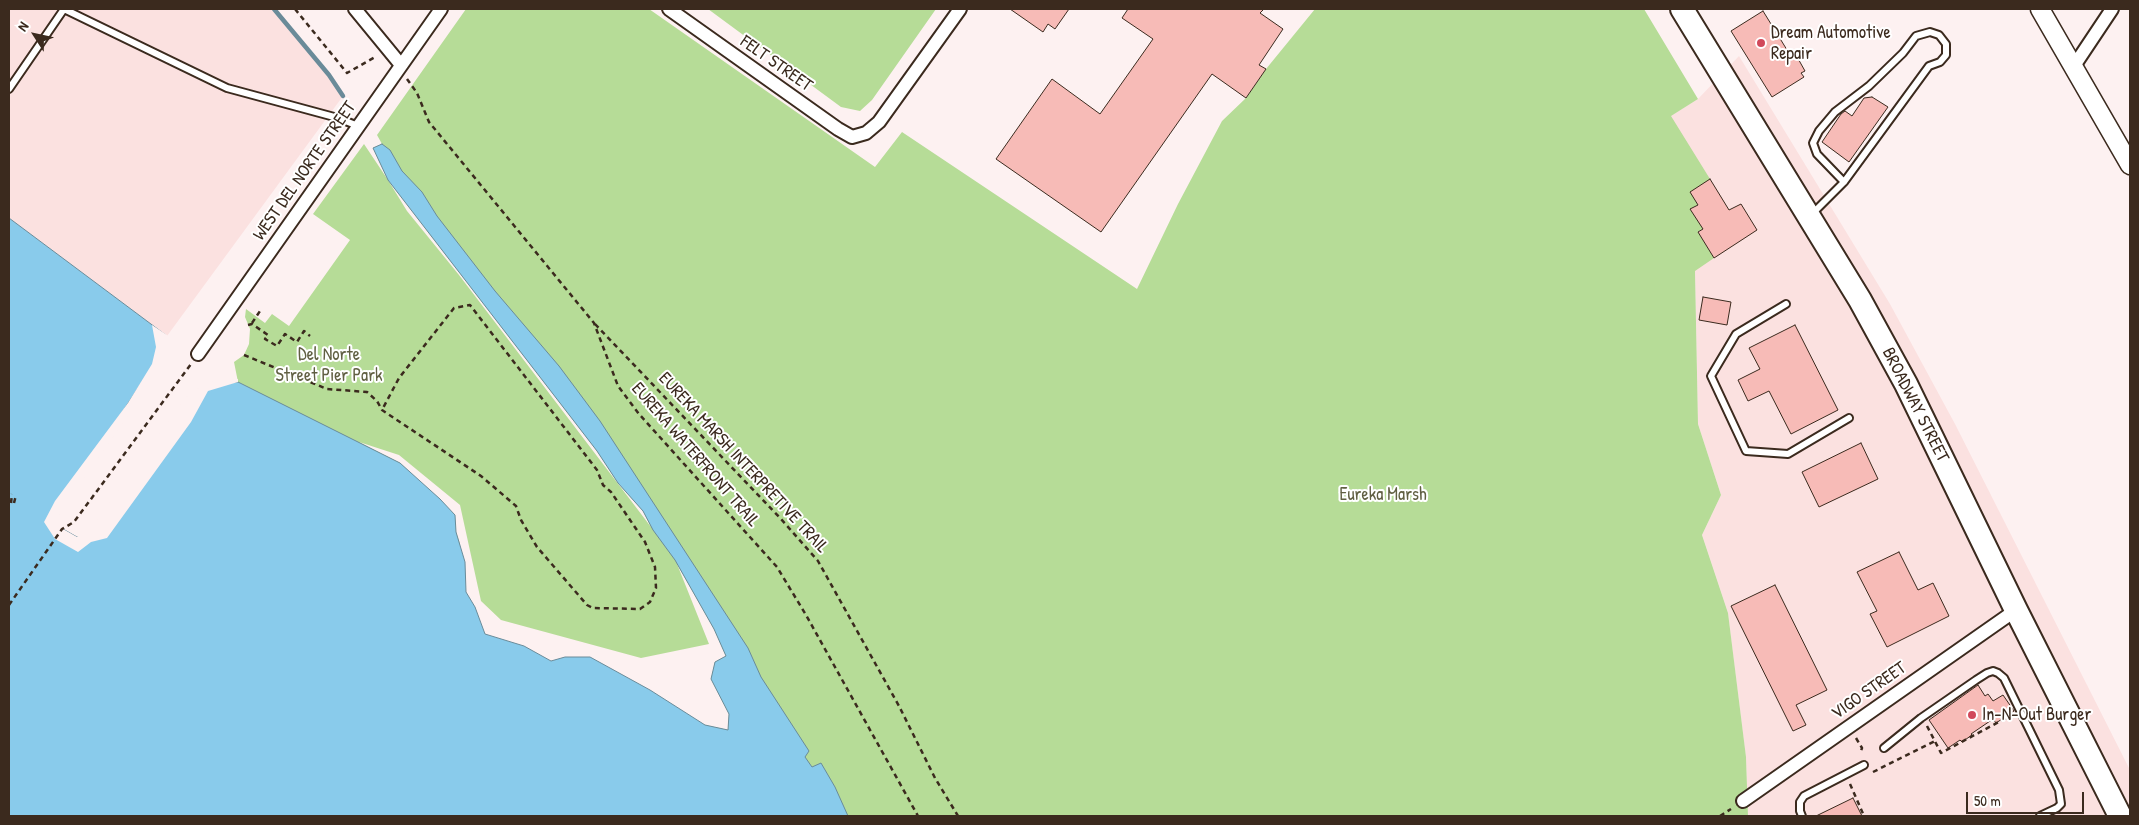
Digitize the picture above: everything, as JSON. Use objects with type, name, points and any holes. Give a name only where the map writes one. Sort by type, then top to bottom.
[{"type":"highway","name":"BROADWAY STREET","points":[[1682,9],[1860,300],[1906,384],[2016,610],[2120,816]]},
{"type":"street","points":[[355,9],[399,69]]},
{"type":"street","name":"WEST DEL NORTE STREET","points":[[198,354],[441,9]]},
{"type":"street","name":"FELT STREET","points":[[669,9],[852,137],[866,133],[884,115],[960,9]]},
{"type":"street","points":[[2040,9],[2130,165]]},
{"type":"street","points":[[2074,66],[2112,9]]},
{"type":"street","name":"VIGO STREET","points":[[1743,801],[2016,610]]},
{"type":"lane","points":[[9,89],[64,9],[226,88],[338,118],[358,126]]},
{"type":"lane","points":[[1809,217],[1844,182],[1929,66],[1940,62],[1946,55],[1946,44],[1939,35],[1930,32],[1916,36],[1903,53],[1869,86],[1835,112],[1819,131],[1814,143],[1818,154],[1844,182]]},
{"type":"lane","points":[[1786,304],[1736,334],[1711,376],[1746,451],[1788,454],[1849,418]]},
{"type":"lane","points":[[1884,748],[1920,718],[1987,673],[1993,671],[1998,673],[2004,678],[2060,790],[2061,804],[2040,816]]},
{"type":"lane","points":[[1802,816],[1800,802],[1804,796],[1864,766]]},
{"type":"path","name":"EUREKA WATERFRONT TRAIL","points":[[295,9],[348,73],[378,56],[399,69],[414,88],[429,122],[594,322],[618,386],[639,414],[776,567],[806,615],[918,816]]},
{"type":"path","points":[[244,355],[328,389],[367,392],[377,401],[382,410],[481,476],[516,506],[521,520],[537,547],[587,605],[593,608],[640,609],[650,602],[656,588],[655,567],[645,542],[611,492],[603,484],[597,470],[470,305],[454,308],[399,378],[382,410]]},
{"type":"path","points":[[262,308],[250,324],[268,335],[265,339],[277,346],[285,334],[297,342],[304,331],[310,336]]},
{"type":"path","name":"EUREKA MARSH INTERPRETIVE TRAIL","points":[[594,322],[781,519],[818,561],[885,680],[935,778],[958,816]]},
{"type":"path","points":[[9,605],[62,529],[74,522],[198,354]]},
{"type":"path","points":[[12,502],[13,496]]},
{"type":"path","points":[[1920,718],[1933,734],[1941,753],[2008,717]]},
{"type":"path","points":[[1869,774],[1935,741]]},
{"type":"path","points":[[1850,783],[1856,780]]},
{"type":"shaded area","points":[[9,9],[274,9],[329,75],[343,96],[167,336],[9,218]]},
{"type":"shaded area","points":[[1739,56],[1890,304],[1955,424],[2130,770],[2130,816],[1748,816],[1746,757],[1728,613],[1702,535],[1721,495],[1698,424],[1695,271],[1698,232],[1690,209],[1670,116],[1698,99]]},
{"type":"green space","name":"Eureka Marsh","points":[[466,9],[649,9],[875,167],[902,132],[1137,289],[1178,204],[1222,121],[1246,98],[1266,69],[1315,9],[1644,9],[1698,99],[1671,116],[1710,179],[1698,205],[1691,209],[1703,229],[1698,232],[1714,258],[1695,271],[1698,424],[1721,495],[1702,535],[1728,613],[1746,757],[1748,816],[119,816],[9,505],[79,552],[257,392],[238,382],[234,362],[244,355],[249,344],[250,329],[245,317],[246,309],[265,323],[272,314],[289,326],[350,240],[313,214],[364,144],[388,180],[373,148],[382,144],[377,135]],"holes":[[[388,180],[597,451],[618,483],[643,511],[651,527],[459,275],[407,211]],[[359,442],[399,455],[460,505],[481,601],[501,620],[641,658],[709,644],[677,564],[714,629],[726,656],[715,662],[711,679],[729,714],[728,730],[705,725],[458,631],[460,544],[456,532],[455,515],[400,463]]]},
{"type":"green space","points":[[708,9],[936,9],[872,100],[860,111],[841,107]]},
{"type":"water","points":[[382,144],[390,150],[402,171],[422,192],[437,216],[495,291],[559,366],[600,421],[748,648],[761,677],[809,751],[805,757],[812,767],[821,763],[835,787],[848,816],[9,816],[9,218],[167,336],[163,350],[56,513],[63,529],[77,537],[86,539],[208,385],[238,382],[400,463],[440,499],[455,515],[456,532],[465,562],[466,592],[475,607],[485,634],[524,646],[551,661],[565,657],[590,657],[650,690],[705,725],[728,730],[729,714],[711,679],[715,662],[726,656],[714,629],[675,560],[653,530],[643,511],[618,483],[597,451],[388,180],[373,148]]},
{"type":"pier","points":[[152,325],[170,337],[165,351],[147,390],[59,513],[63,522],[63,529],[77,537],[80,535],[85,536],[185,398],[207,382],[238,379],[238,382],[208,391],[191,422],[107,538],[91,542],[78,552],[55,539],[44,522],[55,501],[128,403],[152,364],[156,347]]},
{"type":"building","points":[[1010,9],[1069,9],[1055,29],[1048,24],[1043,32]]},
{"type":"building","points":[[1128,9],[1264,9],[1260,13],[1283,29],[1259,65],[1266,69],[1246,98],[1212,74],[1101,232],[996,159],[1052,79],[1100,114],[1153,39],[1122,18]]},
{"type":"building","name":"Dream Automotive Repair","points":[[1763,11],[1792,58],[1796,55],[1805,71],[1801,73],[1804,77],[1772,97],[1731,31]]},
{"type":"building","points":[[1872,97],[1888,107],[1849,162],[1822,142],[1841,114],[1845,111],[1852,116],[1864,98]]},
{"type":"building","points":[[1710,179],[1729,210],[1741,204],[1757,230],[1714,258],[1698,232],[1703,229],[1690,209],[1698,205],[1690,192]]},
{"type":"building","points":[[1703,297],[1731,302],[1727,325],[1699,320]]},
{"type":"building","points":[[1795,325],[1838,410],[1791,434],[1769,391],[1748,401],[1738,380],[1760,369],[1749,348]]},
{"type":"building","points":[[1861,443],[1878,479],[1819,507],[1802,472]]},
{"type":"building","points":[[1899,552],[1918,590],[1933,583],[1949,616],[1887,647],[1870,614],[1877,611],[1857,572]]},
{"type":"building","points":[[1775,585],[1827,690],[1796,705],[1806,725],[1793,731],[1731,606]]},
{"type":"building","name":"In-N-Out Burger","points":[[1978,685],[1985,696],[1988,694],[1993,701],[2003,695],[2014,711],[1996,723],[1993,719],[1962,742],[1960,740],[1948,748],[1929,720]]},
{"type":"building","points":[[1853,798],[1862,816],[1816,816]]},
{"type":"waterway","points":[[274,9],[329,75],[343,96]]},
{"type":"place","name":"Dream Automotive Repair","points":[[1761,43]]},
{"type":"place","name":"In-N-Out Burger","points":[[1972,715]]},
{"type":"park label","name":"Del Norte Street Pier Park","points":[[329,365]]}]
